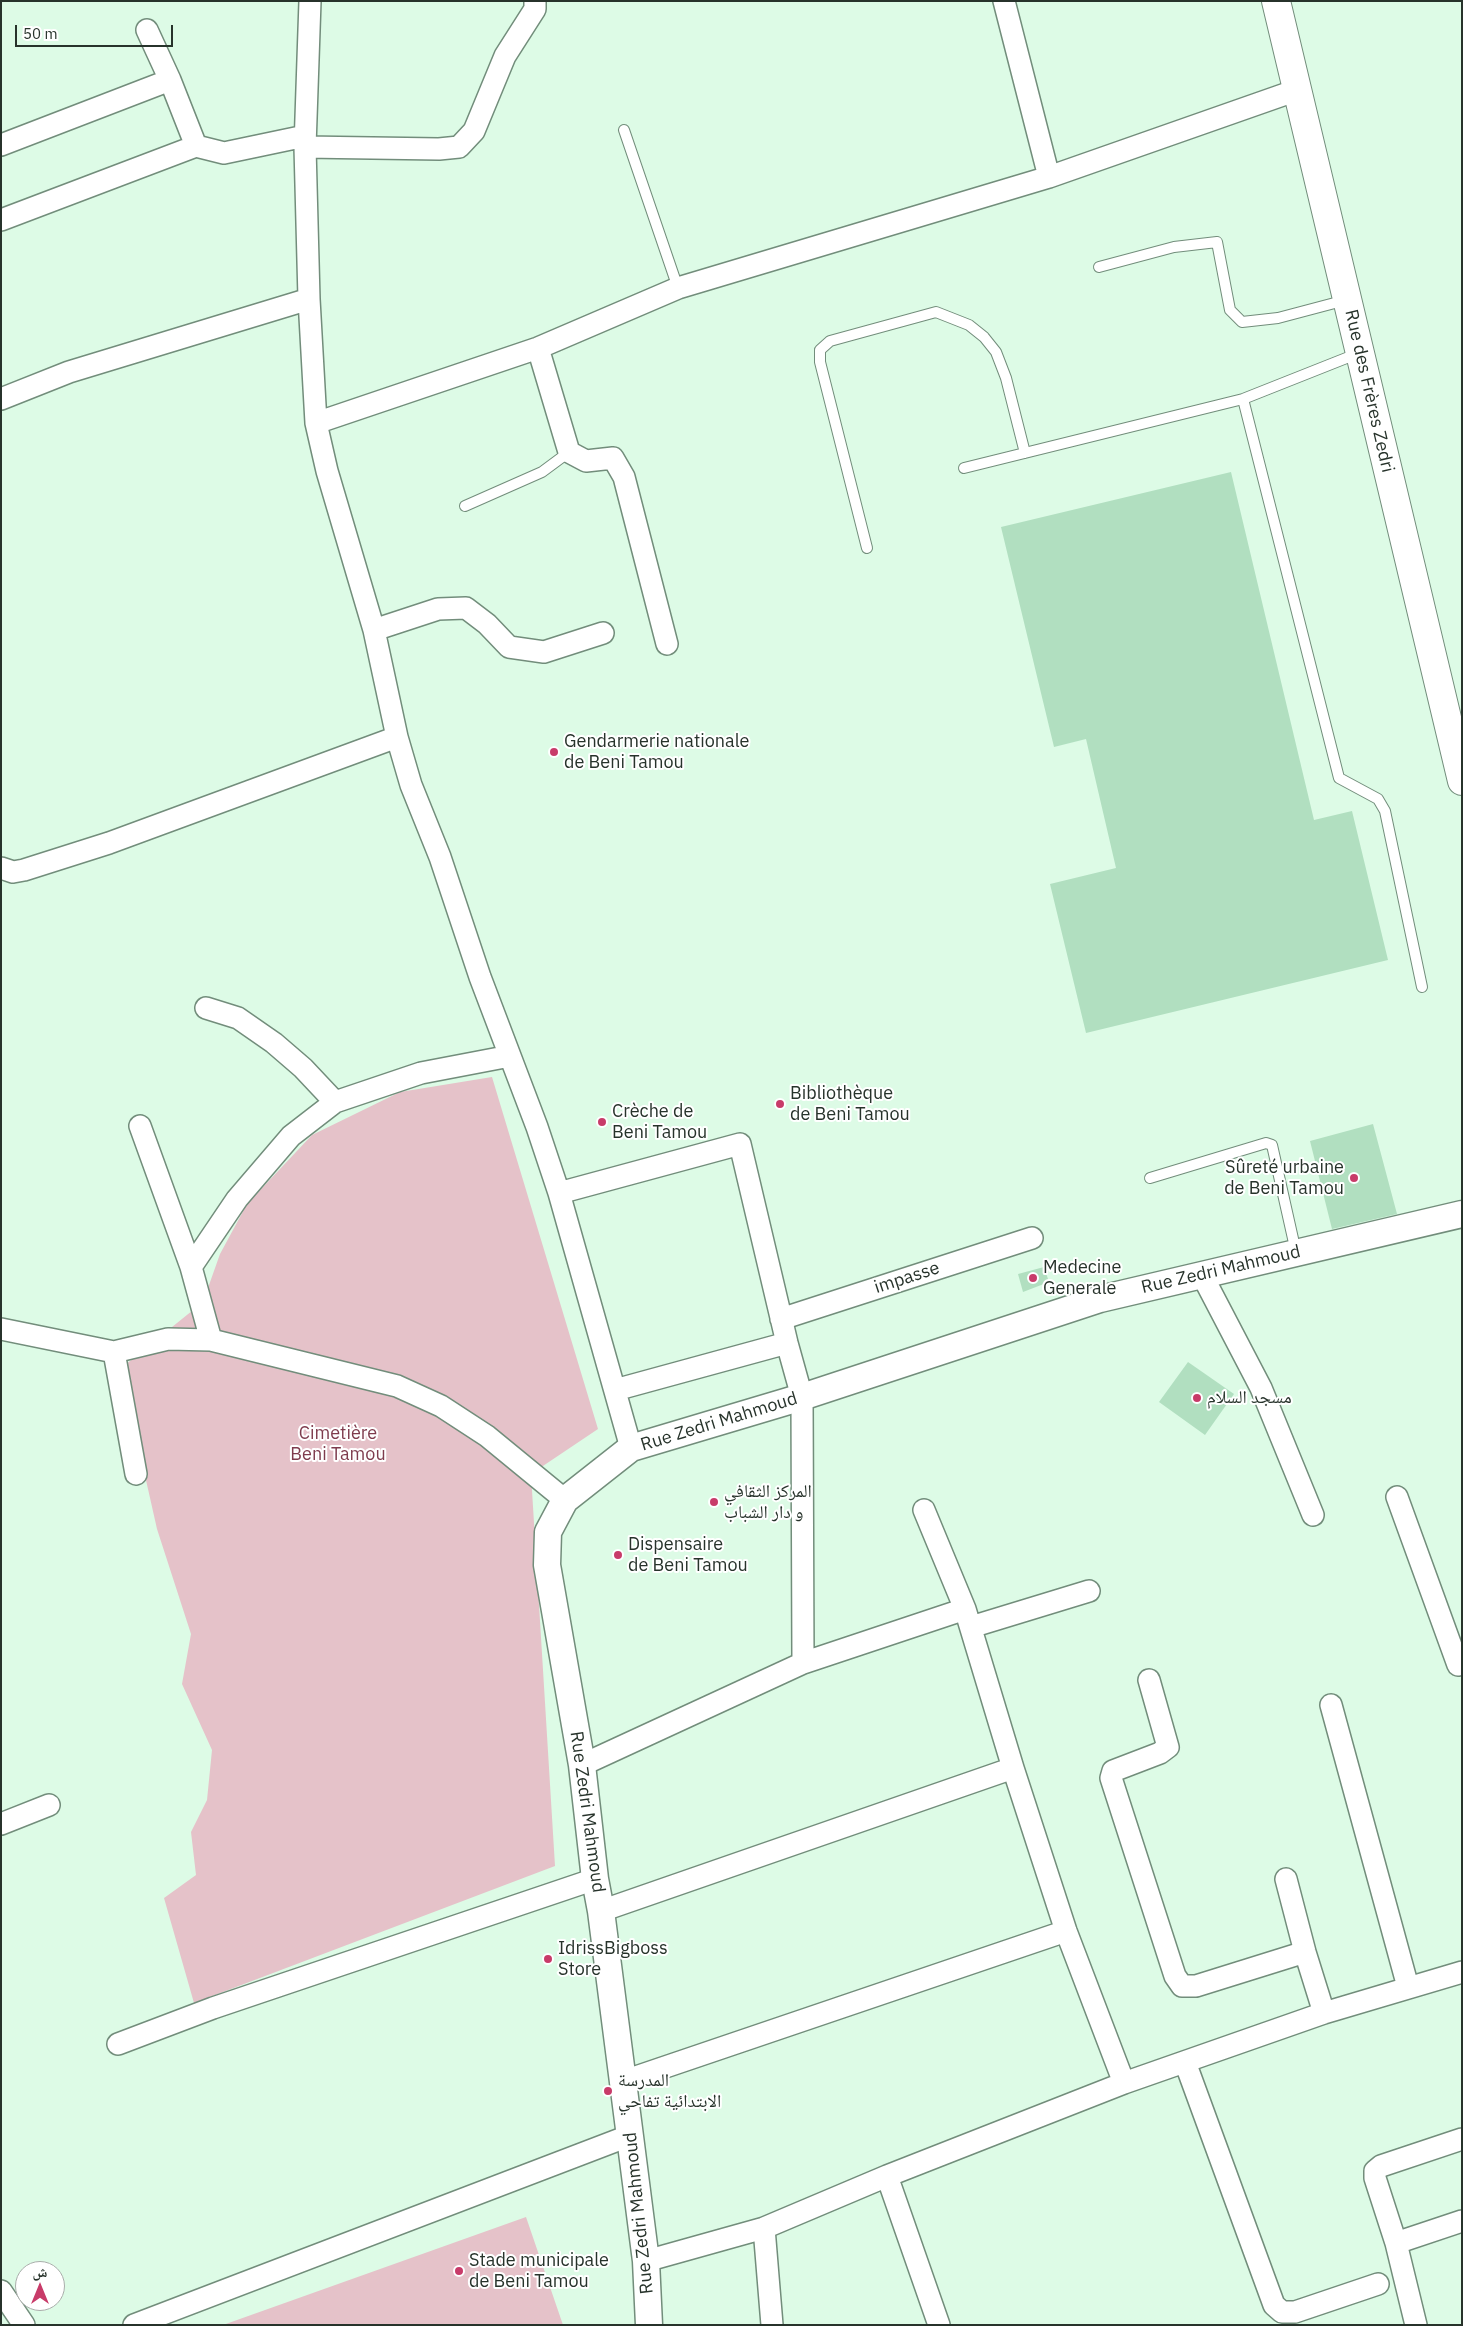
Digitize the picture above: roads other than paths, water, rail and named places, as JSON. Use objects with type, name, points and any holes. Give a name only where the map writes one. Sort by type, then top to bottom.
[{"type":"main road","name":"Rue des Frères Zedri","points":[[1276,1],[1462,781]]},
{"type":"street","points":[[310,1],[305,141],[309,299],[316,423],[327,471],[374,630],[397,737],[411,785],[440,857],[480,977],[559,1193],[631,1448]]},
{"type":"street","points":[[1,220],[196,146],[224,153],[305,141],[440,149],[460,147],[474,131],[505,56],[534,9],[535,1]]},
{"type":"street","points":[[1004,1],[1049,177]]},
{"type":"street","points":[[147,30],[170,80],[196,146]]},
{"type":"street","points":[[1,145],[170,80]]},
{"type":"street","points":[[316,423],[538,348],[678,288],[1049,177],[1297,90]]},
{"type":"street","points":[[1,399],[69,372],[309,299]]},
{"type":"street","points":[[538,348],[569,452],[586,461],[613,458],[624,477],[667,644]]},
{"type":"street","points":[[374,630],[438,609],[466,608],[487,624],[510,647],[544,652],[602,633]]},
{"type":"street","points":[[1,868],[13,872],[24,870],[109,843],[397,737]]},
{"type":"street","points":[[206,1008],[238,1018],[274,1044],[303,1068],[335,1102]]},
{"type":"street","points":[[191,1268],[237,1199],[285,1143],[335,1102],[421,1073],[510,1056]]},
{"type":"street","points":[[140,1126],[191,1268],[211,1340]]},
{"type":"street","points":[[559,1193],[740,1144],[781,1319],[802,1397],[803,1663]]},
{"type":"street","name":"Rue Zedri Mahmoud","points":[[649,2325],[646,2261],[631,2135],[595,1879],[582,1765],[547,1565],[548,1532],[565,1500],[631,1448],[802,1397],[1100,1299],[1462,1214]]},
{"type":"street","name":"impasse","points":[[781,1319],[1032,1238]]},
{"type":"street","points":[[1202,1275],[1261,1388],[1313,1514]]},
{"type":"street","points":[[1,1329],[114,1352],[168,1339],[211,1340],[397,1386],[441,1406],[487,1436],[565,1500]]},
{"type":"street","points":[[615,1390],[787,1343]]},
{"type":"street","points":[[114,1352],[136,1474]]},
{"type":"street","points":[[1397,1497],[1458,1665],[1462,1664]]},
{"type":"street","points":[[924,1510],[968,1618],[1013,1768],[1066,1931],[1124,2083]]},
{"type":"street","points":[[582,1765],[803,1663],[968,1618],[1089,1591]]},
{"type":"street","points":[[1148,1680],[1168,1746],[1160,1753],[1113,1771],[1111,1778],[1175,1976],[1182,1986],[1196,1986],[1304,1952]]},
{"type":"street","points":[[1331,1705],[1408,1987]]},
{"type":"street","points":[[601,1911],[1013,1768]]},
{"type":"street","points":[[1,1824],[49,1805]]},
{"type":"street","points":[[118,2044],[213,2008],[595,1879]]},
{"type":"street","points":[[1286,1879],[1304,1952],[1324,2013]]},
{"type":"street","points":[[624,2081],[1066,1931]]},
{"type":"street","points":[[646,2261],[764,2228],[887,2176],[1124,2083],[1324,2013],[1462,1972]]},
{"type":"street","points":[[1184,2062],[1274,2305],[1282,2312],[1295,2312],[1378,2284]]},
{"type":"street","points":[[134,2325],[631,2135]]},
{"type":"street","points":[[1416,2325],[1396,2243],[1375,2178],[1375,2171],[1381,2166],[1462,2139]]},
{"type":"street","points":[[887,2176],[939,2325]]},
{"type":"street","points":[[1396,2243],[1462,2221]]},
{"type":"street","points":[[764,2228],[772,2325]]},
{"type":"street","points":[[1,2291],[24,2325]]},
{"type":"lane","points":[[624,130],[678,288]]},
{"type":"lane","points":[[1099,267],[1174,247],[1217,242],[1230,310],[1242,322],[1278,318],[1347,300]]},
{"type":"lane","points":[[866,548],[820,362],[820,350],[830,342],[936,312],[969,325],[984,337],[996,352],[1006,378],[1025,453]]},
{"type":"lane","points":[[964,468],[1243,399],[1360,353]]},
{"type":"lane","points":[[1243,399],[1339,778],[1378,799],[1385,811],[1422,987]]},
{"type":"lane","points":[[465,506],[542,472],[569,452]]},
{"type":"lane","points":[[1150,1178],[1266,1143],[1272,1145],[1296,1252]]},
{"type":"place","name":"Gendarmerie nationale de Beni Tamou","points":[[554,752]]},
{"type":"place","name":"Bibliothèque de Beni Tamou","points":[[780,1104]]},
{"type":"place","name":"Crèche de Beni Tamou","points":[[602,1122]]},
{"type":"place","name":"Sûreté urbaine de Beni Tamou","points":[[1354,1178]]},
{"type":"place","name":"Medecine Generale","points":[[1033,1278]]},
{"type":"place","name":"مسجد السلام","points":[[1197,1398]]},
{"type":"place","name":"المركز الثقافي و دار الشباب","points":[[714,1502]]},
{"type":"place","name":"Dispensaire de Beni Tamou","points":[[618,1555]]},
{"type":"place","name":"IdrissBigboss Store","points":[[548,1959]]},
{"type":"place","name":"المدرسة الابتدائية تفاحي","points":[[608,2091]]},
{"type":"place","name":"Stade municipale de Beni Tamou","points":[[459,2271]]},
{"type":"park label","name":"Cimetière Beni Tamou","points":[[338,1444]]}]
